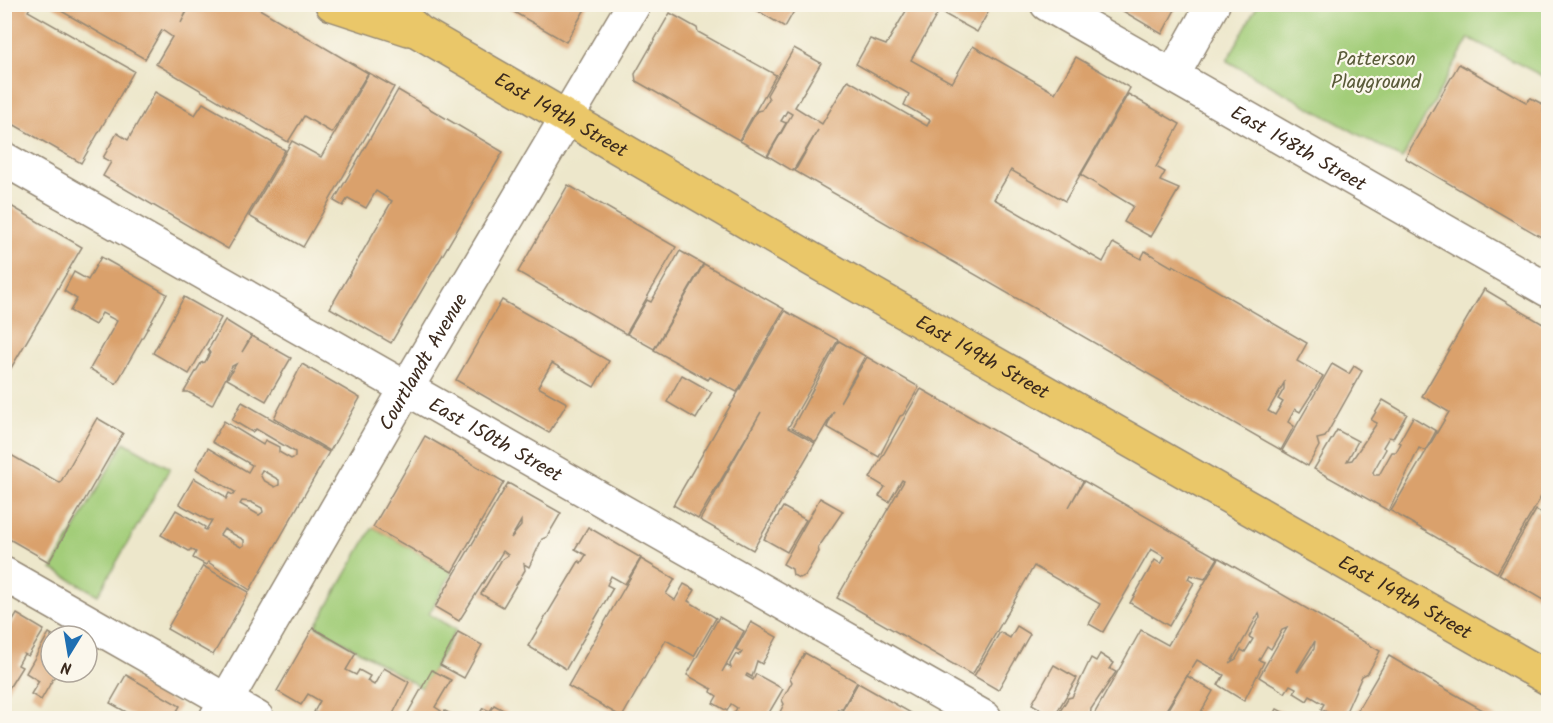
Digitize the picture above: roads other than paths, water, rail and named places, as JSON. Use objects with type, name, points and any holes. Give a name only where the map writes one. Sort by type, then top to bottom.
[{"type":"main road","name":"East 149th Street","points":[[332,4],[419,32]]},
{"type":"main road","name":"East 149th Street","points":[[387,4],[419,32],[1548,678]]},
{"type":"street","name":"Courtlandt Avenue","points":[[221,709],[406,389],[634,4]]},
{"type":"street","name":"East 148th Street","points":[[1047,4],[1548,290]]},
{"type":"street","points":[[1173,75],[1213,4]]},
{"type":"street","name":"East 150th Street","points":[[4,159],[985,718]]},
{"type":"street","points":[[4,574],[221,709],[257,718]]},
{"type":"park label","name":"Patterson Playground","points":[[1376,70]]}]
